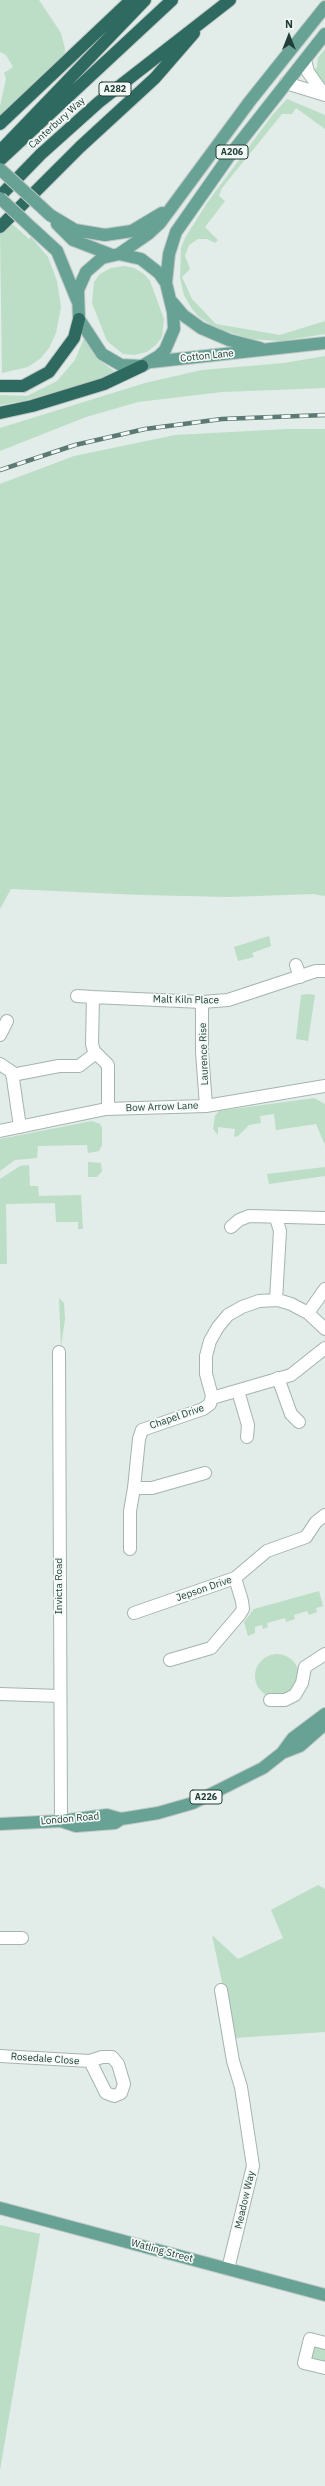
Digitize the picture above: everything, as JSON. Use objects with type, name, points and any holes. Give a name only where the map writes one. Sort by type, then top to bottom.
[{"type":"highway","points":[[0,124],[131,0]]},
{"type":"highway","name":"Canterbury Way","points":[[0,151],[145,0]]},
{"type":"highway","name":"Canterbury Way","points":[[0,160],[172,0]]},
{"type":"highway","name":"Canterbury Way","points":[[0,197],[41,154],[99,102],[230,0]]},
{"type":"highway","name":"A282","points":[[0,227],[80,147],[155,78],[208,16]]},
{"type":"highway","points":[[0,386],[23,386],[49,372],[74,338],[79,319]]},
{"type":"highway","points":[[0,413],[32,406],[104,384],[146,364]]},
{"type":"main road","name":"A206","points":[[115,254],[148,234],[160,223],[171,206],[250,101],[325,7]]},
{"type":"main road","name":"A206","points":[[166,283],[168,254],[176,232],[230,155],[325,34]]},
{"type":"main road","points":[[0,169],[50,215],[72,240],[115,254],[130,255],[151,265],[166,283],[174,321],[172,337],[162,353],[146,364],[121,365],[102,354],[79,319],[78,301],[80,286],[86,272],[98,261],[115,254]]},
{"type":"main road","points":[[0,197],[57,251],[78,301]]},
{"type":"main road","points":[[50,215],[75,230],[97,235],[119,234],[132,231],[171,206]]},
{"type":"main road","name":"Cotton Lane","points":[[171,302],[183,315],[202,328],[229,340],[265,349]]},
{"type":"main road","name":"Cotton Lane","points":[[146,364],[325,343]]},
{"type":"main road","name":"A226","points":[[282,1753],[293,1738],[325,1714]]},
{"type":"main road","points":[[282,1753],[300,1746],[325,1724]]},
{"type":"main road","name":"London Road","points":[[0,1824],[61,1821],[76,1826],[115,1824],[121,1819],[158,1813],[201,1800],[263,1768],[282,1753]]},
{"type":"main road","name":"Watling Street","points":[[0,2208],[325,2295]]},
{"type":"street","points":[[305,60],[308,72],[324,94]]},
{"type":"street","points":[[286,83],[324,94]]},
{"type":"street","points":[[296,965],[300,977]]},
{"type":"street","name":"Malt Kiln Place","points":[[77,996],[202,1002],[228,1000],[321,971]]},
{"type":"street","points":[[93,997],[92,1043],[96,1053],[108,1067],[108,1109]]},
{"type":"street","name":"Laurence Rise","points":[[202,1002],[202,1052],[206,1106]]},
{"type":"street","points":[[0,1035],[7,1021]]},
{"type":"street","points":[[12,1075],[59,1066],[79,1066],[96,1053]]},
{"type":"street","points":[[0,1064],[8,1068],[12,1075],[20,1126]]},
{"type":"street","name":"Bow Arrow Lane","points":[[0,1131],[108,1109],[206,1106],[305,1091],[325,1086]]},
{"type":"street","points":[[231,1227],[239,1220],[249,1216],[276,1218],[325,1218]]},
{"type":"street","points":[[276,1218],[280,1231],[276,1300]]},
{"type":"street","points":[[308,1313],[325,1289]]},
{"type":"street","name":"Chapel Drive","points":[[134,1488],[139,1439],[142,1432],[148,1427],[206,1408],[210,1404],[212,1398],[206,1374],[208,1347],[215,1330],[228,1315],[242,1307],[259,1302],[276,1300],[291,1304],[308,1313],[325,1329]]},
{"type":"street","points":[[212,1398],[296,1372],[325,1348]]},
{"type":"street","name":"Invicta Road","points":[[59,1352],[61,1821]]},
{"type":"street","points":[[278,1378],[291,1414],[299,1422]]},
{"type":"street","points":[[238,1391],[248,1425],[247,1437]]},
{"type":"street","points":[[130,1549],[130,1511],[134,1488],[152,1488],[205,1473]]},
{"type":"street","name":"Jepson Drive","points":[[134,1613],[235,1578],[267,1551],[304,1539],[316,1522],[325,1515]]},
{"type":"street","points":[[170,1660],[211,1648],[235,1620],[243,1609],[235,1578]]},
{"type":"street","points":[[270,1700],[285,1700],[295,1695],[302,1683],[305,1667],[325,1654]]},
{"type":"street","points":[[0,1694],[60,1696]]},
{"type":"street","points":[[0,1938],[22,1938]]},
{"type":"street","name":"Meadow Way","points":[[222,1990],[233,2061],[240,2081],[253,2169],[228,2269]]},
{"type":"street","name":"Rosedale Close","points":[[0,2056],[90,2062]]},
{"type":"street","points":[[325,2343],[310,2339],[304,2363],[325,2368]]},
{"type":"green space","points":[[0,0],[39,0],[61,33],[65,49],[64,57],[0,119],[0,106],[6,79],[4,73],[13,67],[6,55],[0,52]]},
{"type":"green space","points":[[325,49],[325,85],[314,70],[317,67],[318,58]]},
{"type":"green space","points":[[287,99],[325,115],[325,129],[296,108],[292,114],[282,114],[222,188],[219,196],[225,201],[205,227],[218,240],[215,243],[207,239],[198,239],[189,245],[185,256],[190,269],[182,277],[192,299],[216,324],[280,335],[325,321],[325,334],[281,341],[251,339],[216,328],[199,317],[192,309],[184,295],[180,278],[181,248],[185,238],[207,203],[274,113]]},
{"type":"green space","points":[[10,222],[29,239],[31,237],[48,257],[57,281],[61,307],[56,333],[49,348],[41,358],[28,367],[2,373],[0,232]]},
{"type":"green space","points":[[124,266],[134,268],[144,274],[150,281],[164,319],[162,337],[156,345],[147,352],[134,355],[123,354],[107,341],[92,303],[94,282],[100,274],[111,268]]},
{"type":"green space","points":[[84,338],[99,360],[118,374],[23,401],[0,405],[0,395],[27,396],[57,381],[75,360]]},
{"type":"green space","points":[[325,356],[325,388],[222,392],[138,402],[86,417],[0,451],[0,428],[145,383],[202,370],[284,363]]},
{"type":"green space","points":[[287,429],[325,429],[325,896],[313,894],[229,897],[11,889],[0,909],[0,484],[74,456],[175,435]]},
{"type":"green space","points":[[269,936],[271,946],[252,953],[254,957],[238,961],[234,947]]},
{"type":"green space","points":[[301,995],[315,995],[308,1041],[296,1039]]},
{"type":"green space","points":[[314,1098],[325,1104],[325,1145],[316,1124],[276,1130],[274,1114],[260,1116],[261,1123],[249,1125],[238,1136],[234,1137],[235,1129],[218,1127],[218,1135],[213,1129],[215,1116],[219,1111]]},
{"type":"green space","points":[[92,1121],[100,1124],[102,1128],[102,1145],[99,1151],[88,1153],[87,1145],[38,1146],[37,1158],[15,1160],[0,1171],[0,1139]]},
{"type":"green space","points":[[88,1162],[101,1163],[102,1171],[97,1177],[88,1177]]},
{"type":"green space","points":[[29,1165],[30,1186],[38,1186],[39,1196],[81,1195],[83,1229],[78,1229],[78,1222],[56,1222],[55,1203],[6,1204],[7,1264],[0,1264],[0,1179],[20,1166]]},
{"type":"green space","points":[[325,1167],[325,1176],[269,1184],[267,1174]]},
{"type":"green space","points":[[59,1298],[64,1303],[65,1319],[61,1347]]},
{"type":"green space","points":[[319,1591],[323,1606],[316,1608],[317,1612],[309,1615],[307,1611],[294,1615],[295,1619],[286,1622],[285,1618],[267,1623],[268,1627],[263,1629],[262,1625],[255,1627],[255,1633],[248,1636],[244,1622],[254,1609]]},
{"type":"green space","points":[[277,1654],[289,1658],[295,1664],[299,1676],[295,1688],[289,1694],[277,1698],[265,1694],[259,1688],[255,1676],[259,1664],[265,1658]]},
{"type":"green space","points":[[318,1885],[325,1889],[325,2032],[234,2038],[212,1935],[238,1959],[283,1938],[271,1910]]},
{"type":"green space","points":[[0,2225],[40,2234],[0,2470]]},
{"type":"green space","points":[[314,2346],[325,2347],[325,2364],[310,2360]]},
{"type":"railway","points":[[0,470],[75,445],[145,429],[222,419],[325,415]]}]
